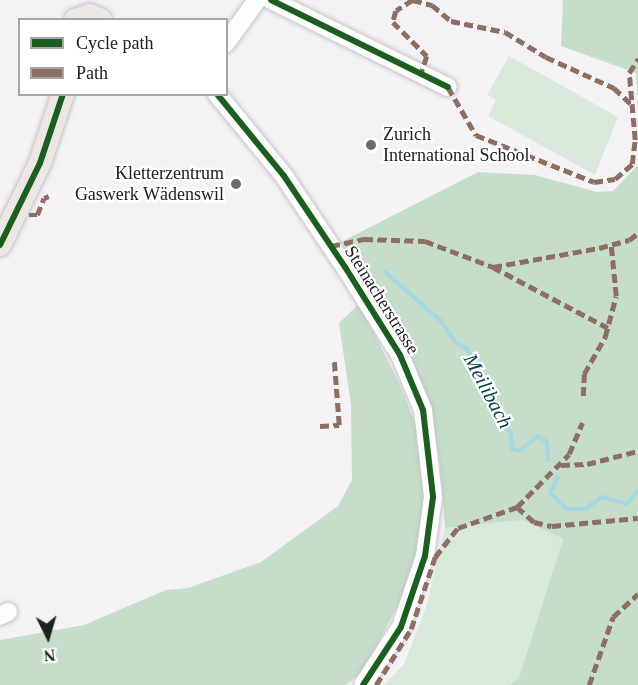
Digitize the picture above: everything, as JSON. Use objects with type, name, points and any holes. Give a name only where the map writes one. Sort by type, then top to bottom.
[{"type":"main road","points":[[0,245],[40,163],[62,96]]},
{"type":"street","points":[[228,40],[257,0]]},
{"type":"street","points":[[271,0],[448,87]]},
{"type":"street","name":"Steinacherstrasse","points":[[219,96],[284,176],[345,267],[400,355],[423,410],[433,497],[425,556],[401,627],[363,685]]},
{"type":"green space","points":[[563,0],[638,0],[638,107],[636,73],[561,46]]},
{"type":"green space","points":[[509,56],[618,117],[595,175],[488,116],[496,100],[487,95]]},
{"type":"green space","points":[[638,165],[638,685],[510,685],[519,678],[563,539],[523,520],[445,528],[439,455],[415,378],[380,296],[341,242],[478,172],[535,175],[597,192],[613,191]]},
{"type":"green space","points":[[359,304],[399,383],[429,457],[419,563],[365,669],[346,685],[0,685],[0,640],[84,625],[166,590],[188,588],[261,562],[338,506],[352,480],[351,405],[339,323]]},
{"type":"green space","points":[[523,520],[563,539],[519,679],[510,685],[384,685],[404,664],[426,607],[445,528]]},
{"type":"waterway","name":"Meilibach","points":[[385,272],[441,321],[455,342],[467,349],[490,390],[498,418],[511,432],[512,449],[519,451],[538,436],[547,442],[548,460]]},
{"type":"waterway","name":"Meilibach","points":[[558,477],[550,493],[567,509],[585,509],[602,497],[627,504],[638,491]]},
{"type":"marked path","points":[[413,0],[432,5],[451,21],[505,32],[546,57],[614,88],[632,105]]},
{"type":"marked path","points":[[413,0],[396,11],[393,22],[427,56],[421,74]]},
{"type":"marked path","points":[[448,87],[476,135],[594,182],[615,179],[632,164],[635,140],[629,73],[638,59]]},
{"type":"marked path","points":[[29,215],[37,215],[44,198],[49,196]]},
{"type":"marked path","points":[[493,267],[599,248],[629,240],[638,233]]},
{"type":"marked path","points":[[331,246],[364,239],[425,241],[493,267],[608,328]]},
{"type":"marked path","points":[[583,396],[584,374],[605,337],[616,296],[611,245]]},
{"type":"marked path","points":[[320,426],[339,425],[334,360]]},
{"type":"marked path","points":[[376,685],[411,629],[435,557],[458,528],[517,507],[569,454],[582,423]]},
{"type":"marked path","points":[[561,465],[587,464],[638,451]]},
{"type":"marked path","points":[[517,507],[534,522],[552,526],[638,518]]},
{"type":"marked path","points":[[589,685],[613,617],[638,594]]},
{"type":"cycle path","points":[[271,0],[448,87]]},
{"type":"cycle path","points":[[0,245],[40,163],[62,96]]},
{"type":"cycle path","points":[[219,96],[284,176],[345,267],[400,355],[423,410],[433,497],[425,556],[401,627],[363,685]]},
{"type":"place","name":"Zurich International School","points":[[371,145]]},
{"type":"place","name":"Kletterzentrum Gaswerk Wädenswil","points":[[236,184]]}]
